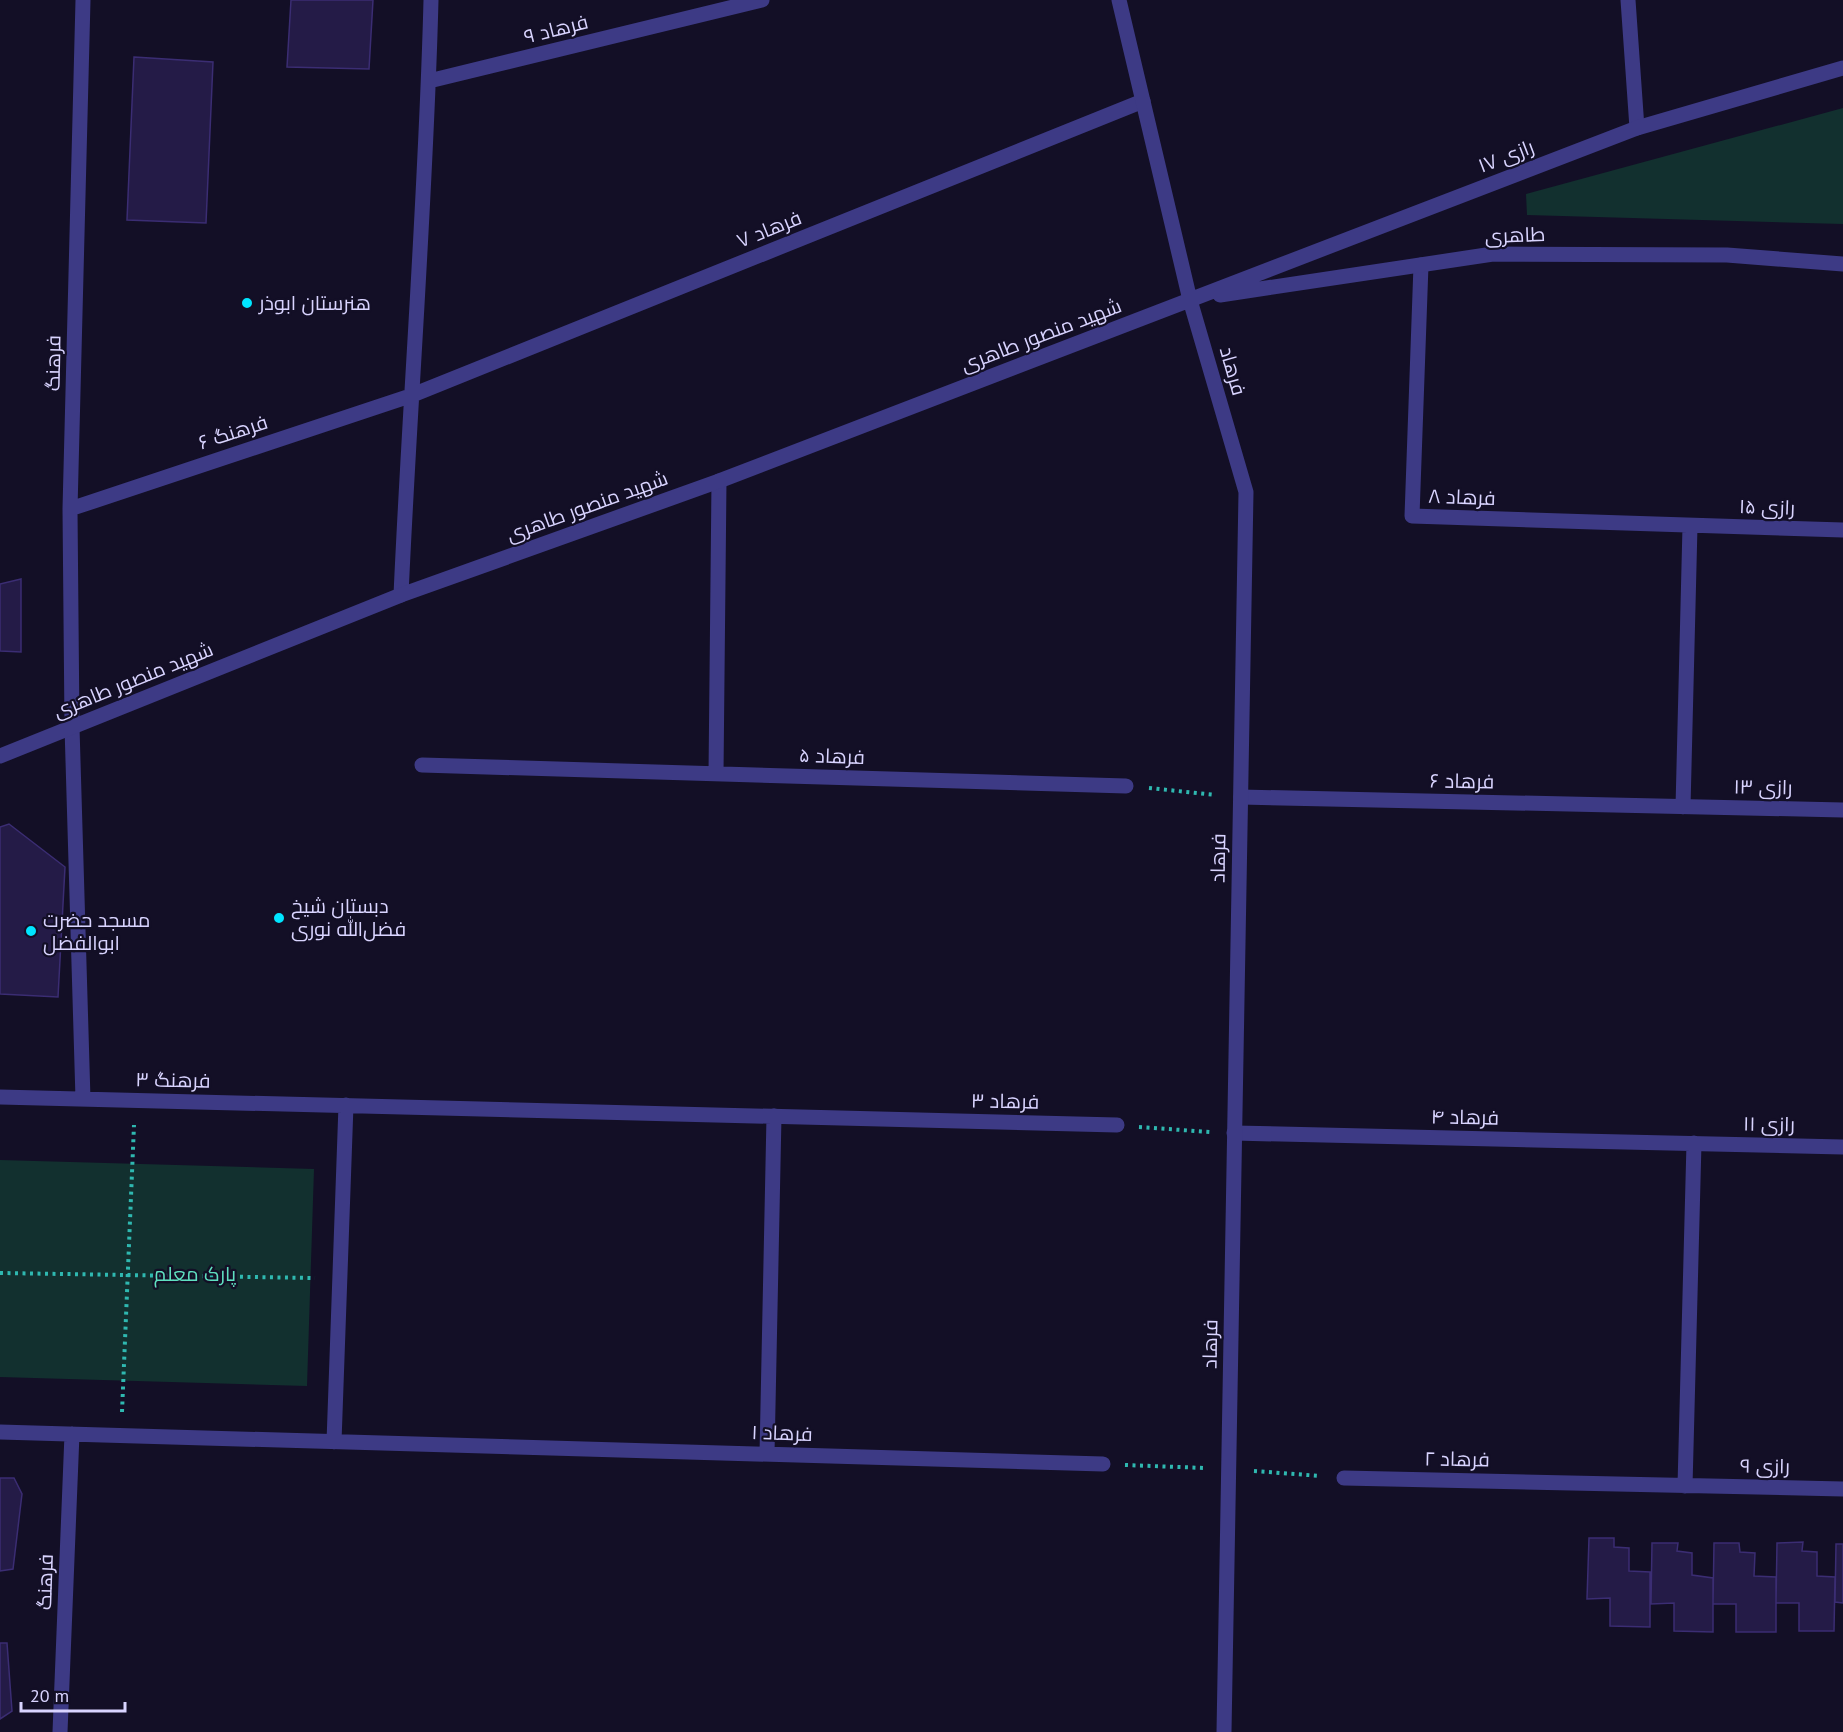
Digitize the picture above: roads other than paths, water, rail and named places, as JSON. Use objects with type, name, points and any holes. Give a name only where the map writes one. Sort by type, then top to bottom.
[{"type":"street","name":"فرهنگ","points":[[83,0],[70,508],[72,727],[83,1099]]},
{"type":"street","points":[[401,595],[410,396],[429,81],[431,0]]},
{"type":"street","name":"فرهاد ۹","points":[[429,81],[762,0]]},
{"type":"street","name":"فرهاد","points":[[1119,0],[1191,300],[1246,492],[1224,1732]]},
{"type":"street","points":[[1628,0],[1637,128]]},
{"type":"street","name":"رازی ۱۷","points":[[1191,300],[1637,128],[1843,68]]},
{"type":"street","name":"فرهاد ۷","points":[[410,396],[1143,101]]},
{"type":"street","name":"طاهری","points":[[1191,300],[1493,254],[1727,255],[1843,264]]},
{"type":"street","name":"فرهاد ۸","points":[[1420,265],[1412,516],[1690,525]]},
{"type":"street","name":"شهید منصور طاهری","points":[[0,756],[401,595],[719,481],[1191,300]]},
{"type":"street","name":"فرهنگ ۶","points":[[70,508],[410,396]]},
{"type":"street","points":[[716,774],[719,481]]},
{"type":"street","points":[[1683,807],[1690,525]]},
{"type":"street","name":"رازی ۱۵","points":[[1690,525],[1843,530]]},
{"type":"street","name":"فرهاد ۵","points":[[422,765],[1126,786]]},
{"type":"street","name":"فرهاد ۶","points":[[1240,797],[1683,807]]},
{"type":"street","name":"رازی ۱۳","points":[[1683,807],[1843,810]]},
{"type":"street","name":"فرهنگ ۳","points":[[0,1097],[774,1116]]},
{"type":"street","points":[[334,1442],[346,1105]]},
{"type":"street","points":[[767,1454],[774,1116]]},
{"type":"street","name":"فرهاد ۳","points":[[774,1116],[1117,1125]]},
{"type":"street","name":"فرهاد ۴","points":[[1234,1133],[1694,1143]]},
{"type":"street","points":[[1685,1486],[1694,1143]]},
{"type":"street","name":"رازی ۱۱","points":[[1694,1143],[1843,1147]]},
{"type":"street","name":"فرهاد ۱","points":[[0,1432],[1103,1464]]},
{"type":"street","name":"فرهنگ","points":[[60,1732],[72,1434]]},
{"type":"street","name":"فرهاد ۲","points":[[1344,1478],[1685,1486]]},
{"type":"street","name":"رازی ۹","points":[[1685,1486],[1843,1489]]},
{"type":"place","name":"هنرستان ابوذر","points":[[247,303]]},
{"type":"place","name":"دبستان شیخ فضل‌الله نوری","points":[[279,918]]},
{"type":"place","name":"مسجد حضرت ابوالفضل","points":[[31,931]]},
{"type":"park label","name":"پارک معلم","points":[[195,1274]]}]
